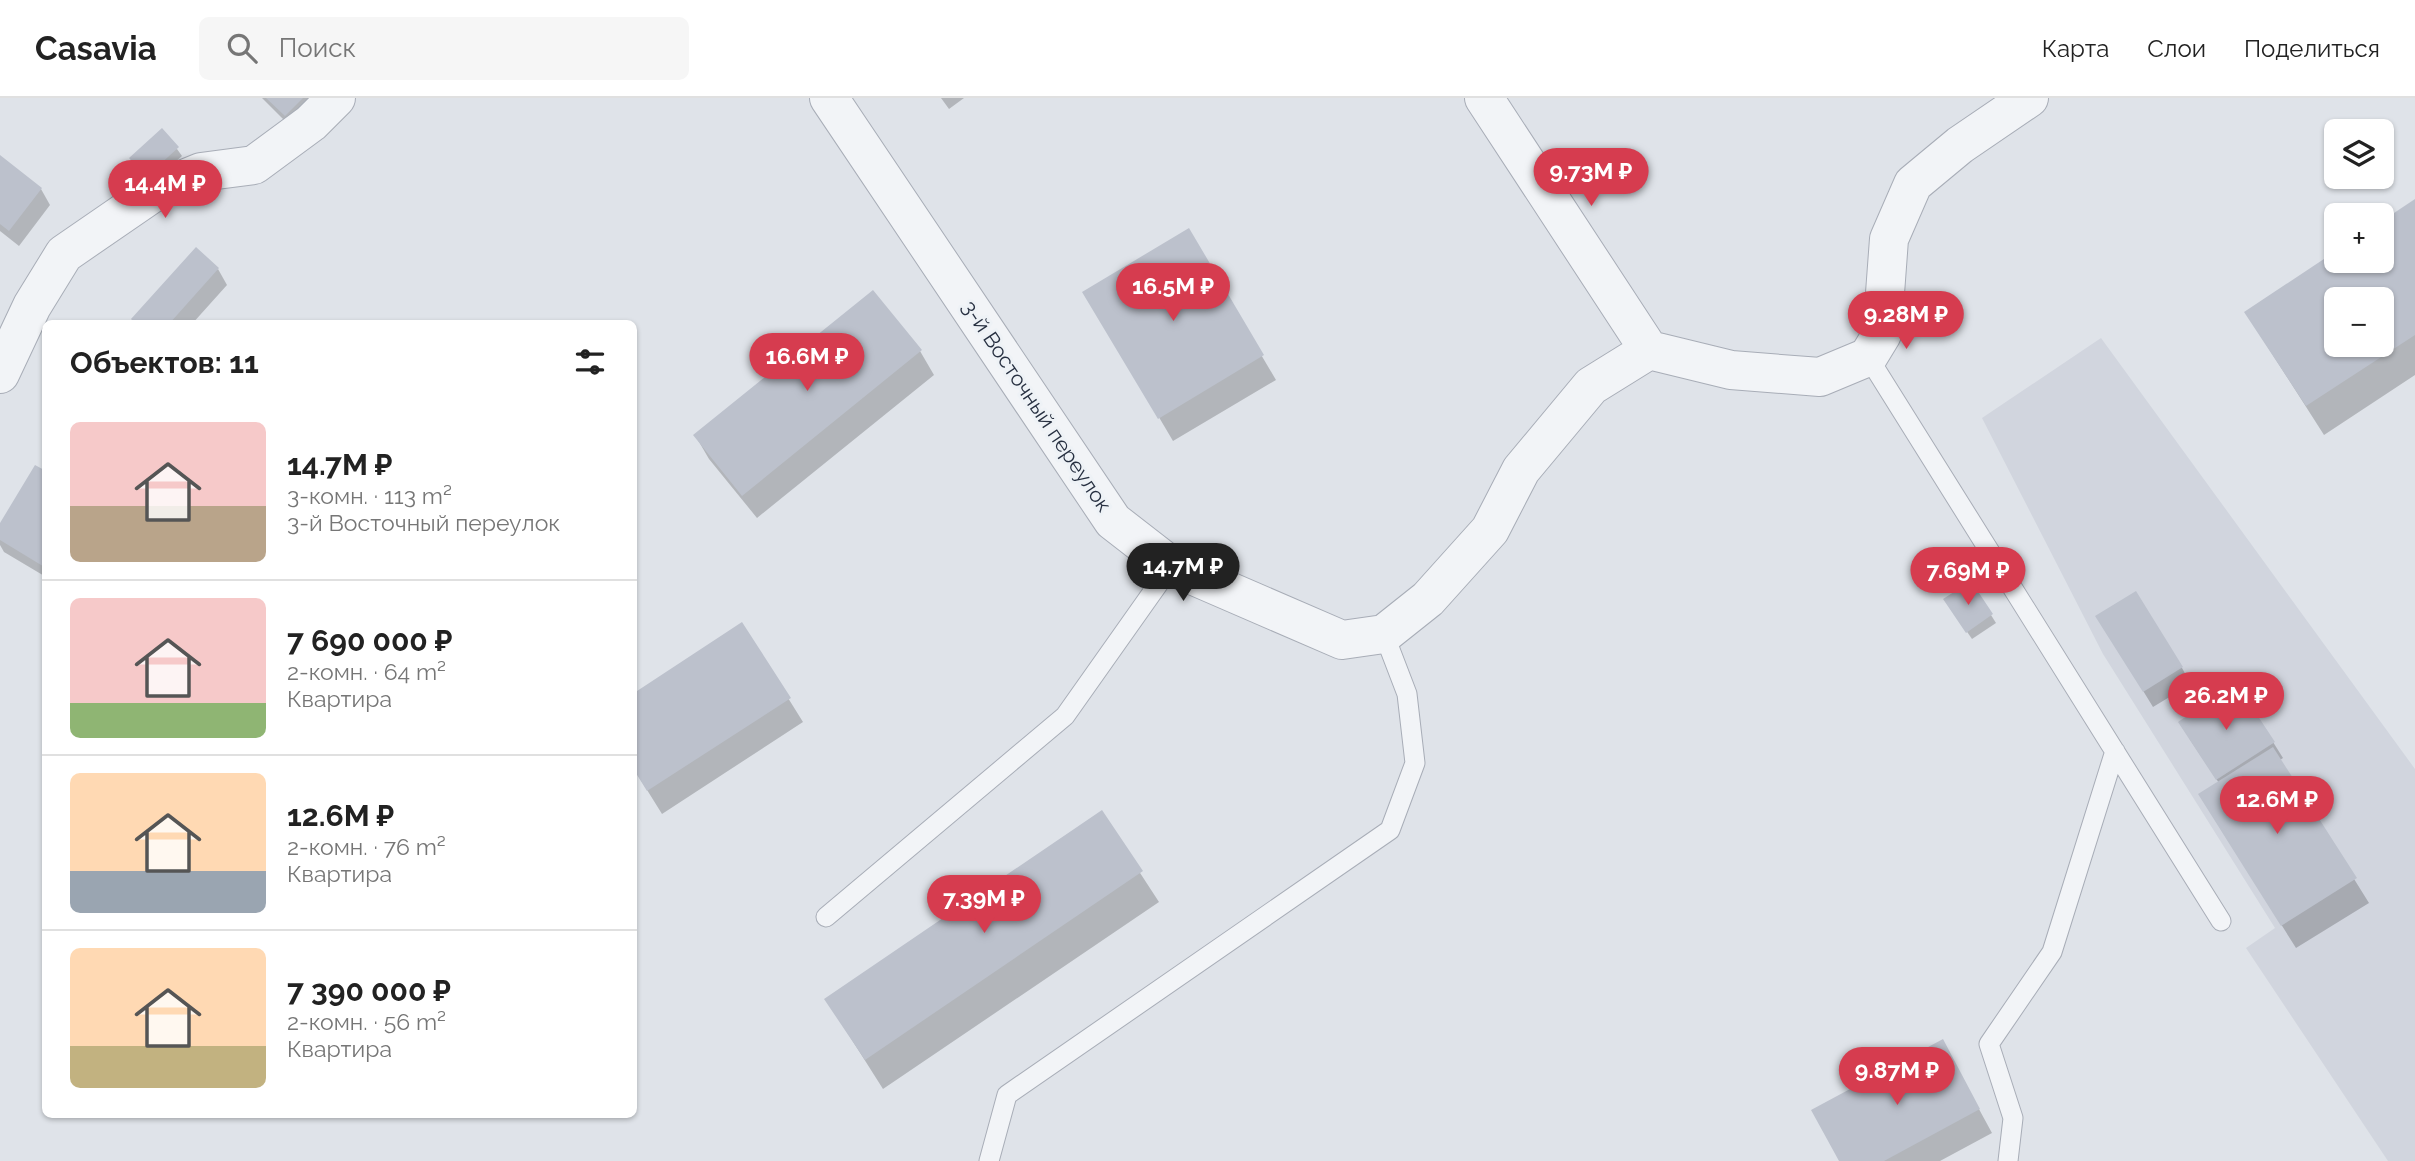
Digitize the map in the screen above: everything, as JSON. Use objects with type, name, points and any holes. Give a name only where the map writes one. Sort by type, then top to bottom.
[{"type":"street","points":[[0,374],[32,306],[64,254],[157,190],[201,172],[254,165],[311,123],[336,98]]},
{"type":"street","name":"3-й Восточный переулок","points":[[829,98],[1113,521],[1171,566],[1342,640],[1384,634]]},
{"type":"street","points":[[1484,98],[1649,350],[1731,370],[1820,377],[1868,357],[1881,334],[1889,239],[1913,184],[1960,145],[2028,98]]},
{"type":"street","points":[[1384,634],[1427,599],[1490,530],[1521,470],[1591,386],[1649,350]]},
{"type":"lane","points":[[1868,357],[2221,921]]},
{"type":"lane","points":[[826,917],[1065,716],[1171,566]]},
{"type":"lane","points":[[989,1161],[1007,1095],[1390,830],[1415,763],[1407,694],[1384,634]]},
{"type":"lane","points":[[2008,1161],[2013,1118],[1989,1044],[2052,952],[2115,751]]},
{"type":"shaded area","points":[[2101,338],[2415,769],[2415,1161],[2388,1161],[2246,948],[2275,928],[2103,654],[1982,418]]},
{"type":"building","points":[[266,98],[303,98],[285,116]]},
{"type":"building","points":[[162,128],[179,147],[146,177],[129,158]]},
{"type":"building","points":[[0,155],[42,188],[9,231],[0,224]]},
{"type":"building","points":[[2415,199],[2415,335],[2394,349],[2394,287],[2324,287],[2324,357],[2381,357],[2306,406],[2244,312],[2324,259],[2324,273],[2394,273],[2394,213]]},
{"type":"building","points":[[1189,228],[1264,355],[1158,419],[1082,292]]},
{"type":"building","points":[[196,247],[219,268],[173,320],[131,319]]},
{"type":"building","points":[[873,290],[922,350],[742,496],[693,435]]},
{"type":"building","points":[[35,465],[42,469],[42,566],[0,540],[0,523]]},
{"type":"building","points":[[1971,581],[1993,614],[1966,633],[1943,599]]},
{"type":"building","points":[[2136,591],[2183,667],[2143,692],[2095,616]]},
{"type":"building","points":[[742,622],[791,698],[647,791],[637,775],[637,691]]},
{"type":"building","points":[[2236,683],[2275,742],[2216,780],[2178,722]]},
{"type":"building","points":[[2273,747],[2357,878],[2281,926],[2198,794]]},
{"type":"building","points":[[1102,810],[1143,871],[865,1060],[824,999]]},
{"type":"building","points":[[1943,1039],[1980,1109],[1884,1161],[1839,1161],[1811,1110]]}]
